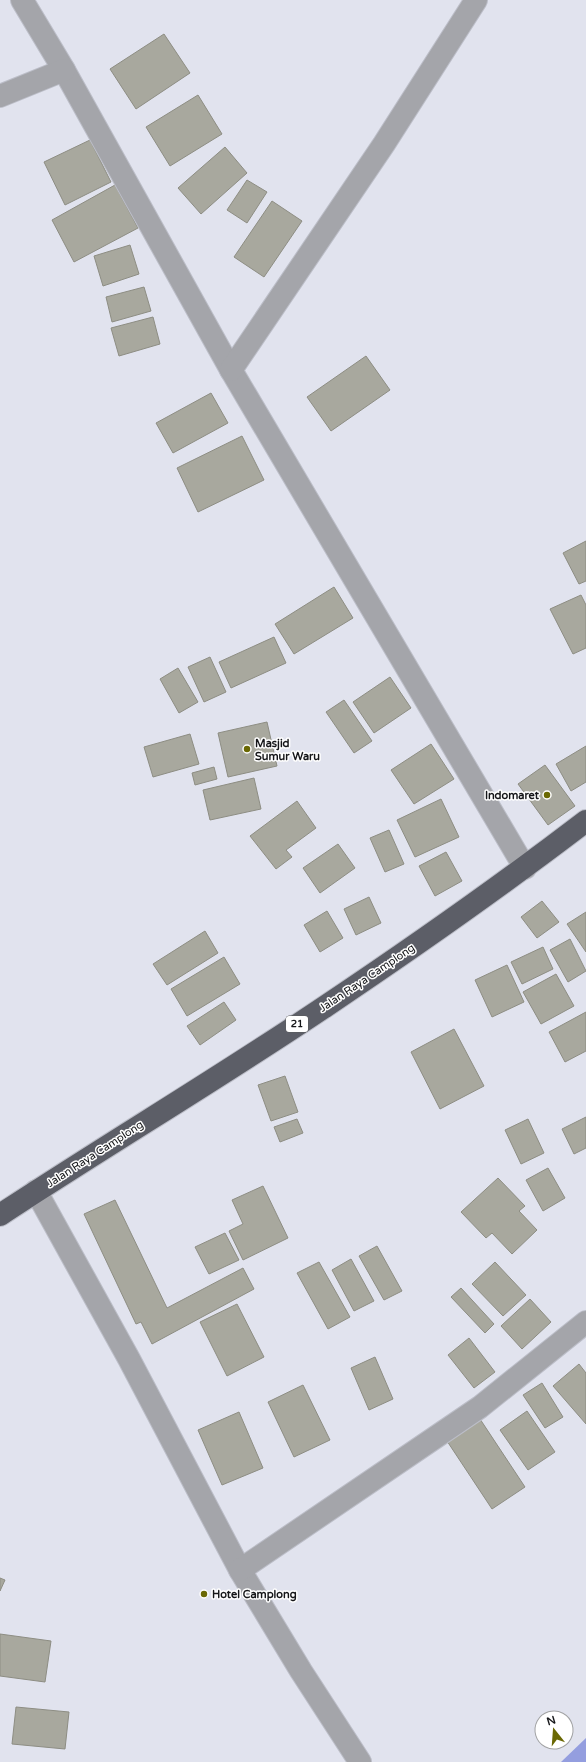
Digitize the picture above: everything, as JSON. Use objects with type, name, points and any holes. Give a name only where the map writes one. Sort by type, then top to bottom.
[{"type":"highway","name":"Jalan Raya Camplong","points":[[0,1215],[325,1007],[438,930],[525,868],[586,822]]},
{"type":"street","points":[[22,0],[64,70],[231,370],[525,868]]},
{"type":"street","points":[[231,370],[384,144],[476,0]]},
{"type":"street","points":[[0,96],[64,70]]},
{"type":"street","points":[[36,1191],[129,1359],[240,1570],[301,1671],[360,1762]]},
{"type":"street","points":[[240,1570],[480,1407],[586,1322]]},
{"type":"water","points":[[586,1738],[586,1762],[561,1762],[574,1750]]},
{"type":"building","points":[[164,34],[190,73],[136,109],[110,69]]},
{"type":"building","points":[[198,95],[222,134],[170,166],[146,127]]},
{"type":"building","points":[[90,140],[111,182],[65,205],[44,162]]},
{"type":"building","points":[[225,147],[247,173],[201,214],[178,188]]},
{"type":"building","points":[[247,180],[267,192],[247,223],[227,210]]},
{"type":"building","points":[[115,185],[138,228],[74,262],[52,220]]},
{"type":"building","points":[[272,201],[302,221],[264,277],[234,257]]},
{"type":"building","points":[[130,245],[139,274],[103,286],[94,256]]},
{"type":"building","points":[[144,287],[151,311],[112,322],[106,297]]},
{"type":"building","points":[[153,317],[160,344],[119,356],[111,328]]},
{"type":"building","points":[[366,356],[390,390],[331,431],[307,397]]},
{"type":"building","points":[[211,393],[228,423],[173,453],[156,423]]},
{"type":"building","points":[[242,436],[264,480],[198,512],[177,468]]},
{"type":"building","points":[[586,541],[586,581],[579,584],[563,553]]},
{"type":"building","points":[[334,587],[353,618],[294,654],[275,624]]},
{"type":"building","points":[[581,595],[586,605],[586,648],[573,654],[550,609]]},
{"type":"building","points":[[274,637],[286,663],[231,688],[219,662]]},
{"type":"building","points":[[210,657],[226,692],[204,702],[188,667]]},
{"type":"building","points":[[178,668],[198,702],[179,713],[160,679]]},
{"type":"building","points":[[390,677],[411,708],[374,733],[353,702]]},
{"type":"building","points":[[344,700],[372,741],[354,753],[326,712]]},
{"type":"building","name":"Masjid Sumur Waru","points":[[267,722],[277,766],[228,777],[218,733]]},
{"type":"building","points":[[190,734],[199,764],[153,777],[144,747]]},
{"type":"building","points":[[431,744],[454,779],[414,804],[391,770]]},
{"type":"building","points":[[586,746],[586,782],[571,791],[556,764]]},
{"type":"building","name":"Indomaret","points":[[545,765],[575,806],[548,825],[518,784]]},
{"type":"building","points":[[214,767],[217,779],[195,785],[192,773]]},
{"type":"building","points":[[254,778],[261,809],[210,820],[203,790]]},
{"type":"building","points":[[441,799],[459,837],[415,857],[397,820]]},
{"type":"building","points":[[297,801],[316,828],[286,850],[292,857],[276,869],[250,836]]},
{"type":"building","points":[[389,830],[404,864],[385,872],[370,838]]},
{"type":"building","points":[[338,844],[355,868],[320,893],[303,868]]},
{"type":"building","points":[[446,852],[462,881],[435,896],[419,866]]},
{"type":"building","points":[[369,897],[381,923],[356,935],[344,909]]},
{"type":"building","points":[[542,901],[559,922],[537,938],[521,917]]},
{"type":"building","points":[[327,911],[343,938],[320,952],[304,925]]},
{"type":"building","points":[[586,912],[586,952],[567,924]]},
{"type":"building","points":[[205,931],[218,953],[167,985],[153,964]]},
{"type":"building","points":[[570,939],[586,971],[568,982],[550,950]]},
{"type":"building","points":[[543,947],[553,969],[522,984],[511,962]]},
{"type":"building","points":[[224,957],[240,984],[187,1016],[171,989]]},
{"type":"building","points":[[507,965],[524,1002],[492,1017],[475,980]]},
{"type":"building","points":[[556,974],[574,1006],[541,1024],[523,992]]},
{"type":"building","points":[[224,1002],[236,1020],[200,1045],[187,1026]]},
{"type":"building","points":[[586,1012],[586,1051],[565,1062],[549,1032]]},
{"type":"building","points":[[454,1029],[484,1086],[440,1109],[411,1052]]},
{"type":"building","points":[[285,1076],[298,1112],[271,1121],[258,1085]]},
{"type":"building","points":[[586,1117],[586,1148],[574,1154],[562,1129]]},
{"type":"building","points":[[297,1119],[303,1133],[280,1142],[274,1127]]},
{"type":"building","points":[[528,1119],[544,1153],[521,1164],[505,1130]]},
{"type":"building","points":[[548,1168],[565,1198],[543,1211],[526,1180]]},
{"type":"building","points":[[498,1178],[525,1206],[519,1211],[537,1230],[512,1254],[492,1233],[486,1238],[461,1212]]},
{"type":"building","points":[[263,1186],[288,1238],[243,1260],[229,1231],[243,1224],[232,1200]]},
{"type":"building","points":[[115,1200],[167,1308],[243,1268],[254,1289],[152,1344],[141,1322],[136,1324],[84,1214]]},
{"type":"building","points":[[225,1233],[239,1260],[209,1274],[195,1247]]},
{"type":"building","points":[[377,1246],[402,1291],[384,1300],[359,1256]]},
{"type":"building","points":[[351,1259],[374,1301],[354,1311],[332,1270]]},
{"type":"building","points":[[319,1262],[350,1317],[328,1329],[297,1273]]},
{"type":"building","points":[[495,1262],[526,1295],[503,1316],[472,1284]]},
{"type":"building","points":[[461,1288],[494,1324],[485,1333],[451,1297]]},
{"type":"building","points":[[530,1299],[551,1322],[522,1349],[501,1326]]},
{"type":"building","points":[[237,1304],[264,1357],[227,1376],[200,1322]]},
{"type":"building","points":[[469,1338],[495,1372],[474,1388],[448,1355]]},
{"type":"building","points":[[375,1357],[393,1399],[369,1410],[351,1368]]},
{"type":"building","points":[[579,1364],[586,1373],[586,1424],[553,1386]]},
{"type":"building","points":[[542,1383],[563,1417],[545,1428],[523,1395]]},
{"type":"building","points":[[303,1385],[330,1440],[294,1457],[268,1402]]},
{"type":"building","points":[[527,1411],[555,1452],[528,1470],[500,1430]]},
{"type":"building","points":[[239,1412],[263,1468],[222,1485],[198,1430]]},
{"type":"building","points":[[480,1419],[525,1487],[492,1509],[447,1441]]},
{"type":"building","points":[[0,1578],[5,1580],[0,1591]]},
{"type":"building","points":[[0,1634],[51,1641],[45,1682],[0,1676]]},
{"type":"building","points":[[16,1707],[69,1712],[65,1749],[12,1744]]},
{"type":"place","name":"Masjid Sumur Waru","points":[[247,749]]},
{"type":"place","name":"Indomaret","points":[[547,795]]},
{"type":"place","name":"Hotel Camplong","points":[[204,1594]]}]
